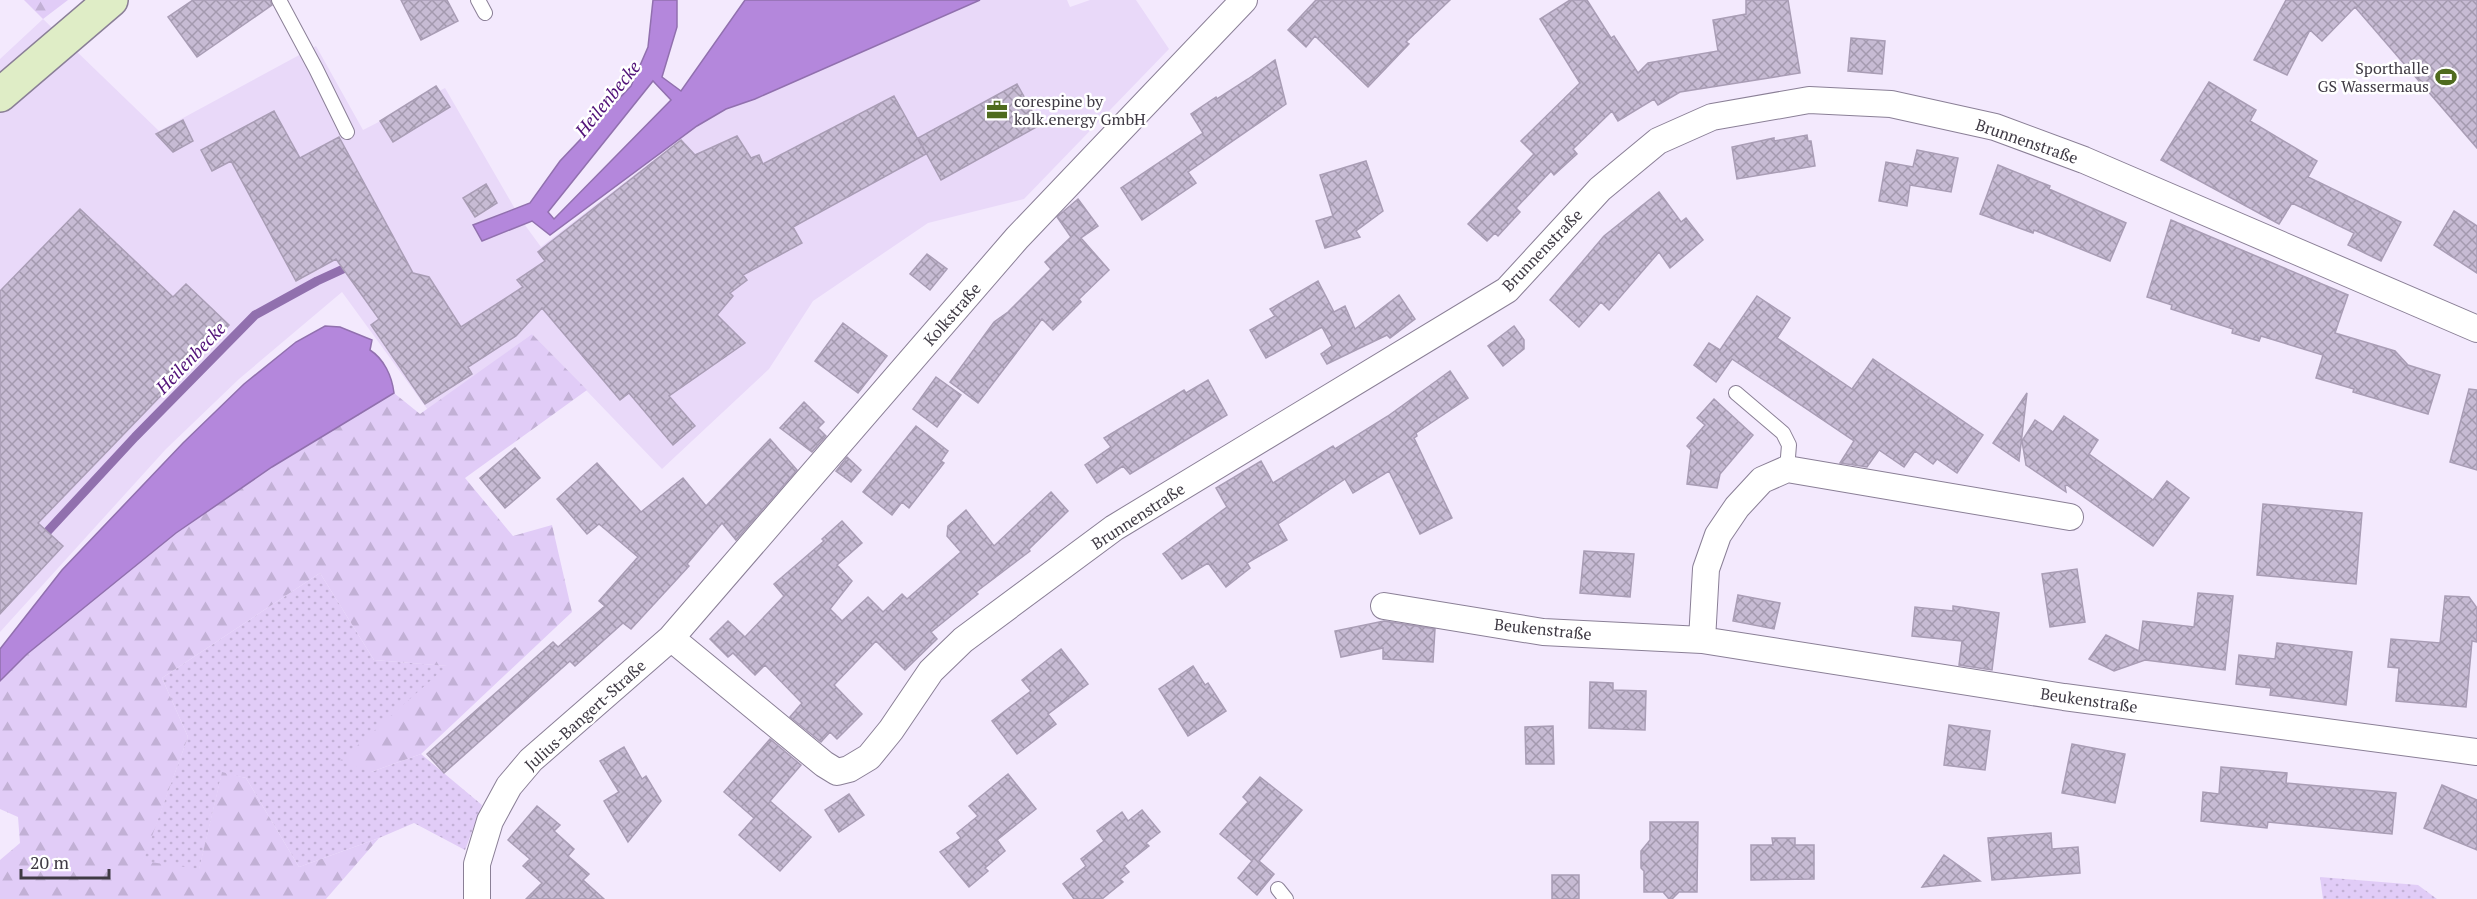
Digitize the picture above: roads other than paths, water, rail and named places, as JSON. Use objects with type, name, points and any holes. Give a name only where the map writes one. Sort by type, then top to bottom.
[{"type":"main road","points":[[0,95],[111,0]]},
{"type":"street","name":"Kolkstraße","points":[[671,638],[1017,238],[1244,0]]},
{"type":"street","name":"Brunnenstraße","points":[[671,638],[824,764],[837,772],[849,769],[868,758],[891,730],[931,671],[963,640],[1114,528],[1507,290],[1600,189],[1658,141],[1712,117],[1809,100],[1891,104],[1995,127],[2084,160],[2477,329]]},
{"type":"street","points":[[1702,640],[1706,569],[1718,535],[1737,507],[1762,480],[1787,469],[2070,517]]},
{"type":"street","name":"Beukenstraße","points":[[1384,606],[1543,632],[1702,640],[2064,697],[2477,752]]},
{"type":"street","name":"Julius-Bangert-Straße","points":[[477,899],[477,864],[490,821],[509,786],[531,760],[671,638]]},
{"type":"lane","points":[[279,0],[347,132]]},
{"type":"lane","points":[[478,0],[485,13]]},
{"type":"lane","points":[[1736,393],[1784,433],[1789,445],[1787,469]]},
{"type":"waterway","name":"Heilenbecke","points":[[47,532],[135,437],[255,315],[317,281],[354,264]]},
{"type":"place","name":"Sporthalle GS Wassermaus","points":[[2446,77]]},
{"type":"place","name":"corespine by kolk.energy GmbH","points":[[997,110]]}]
